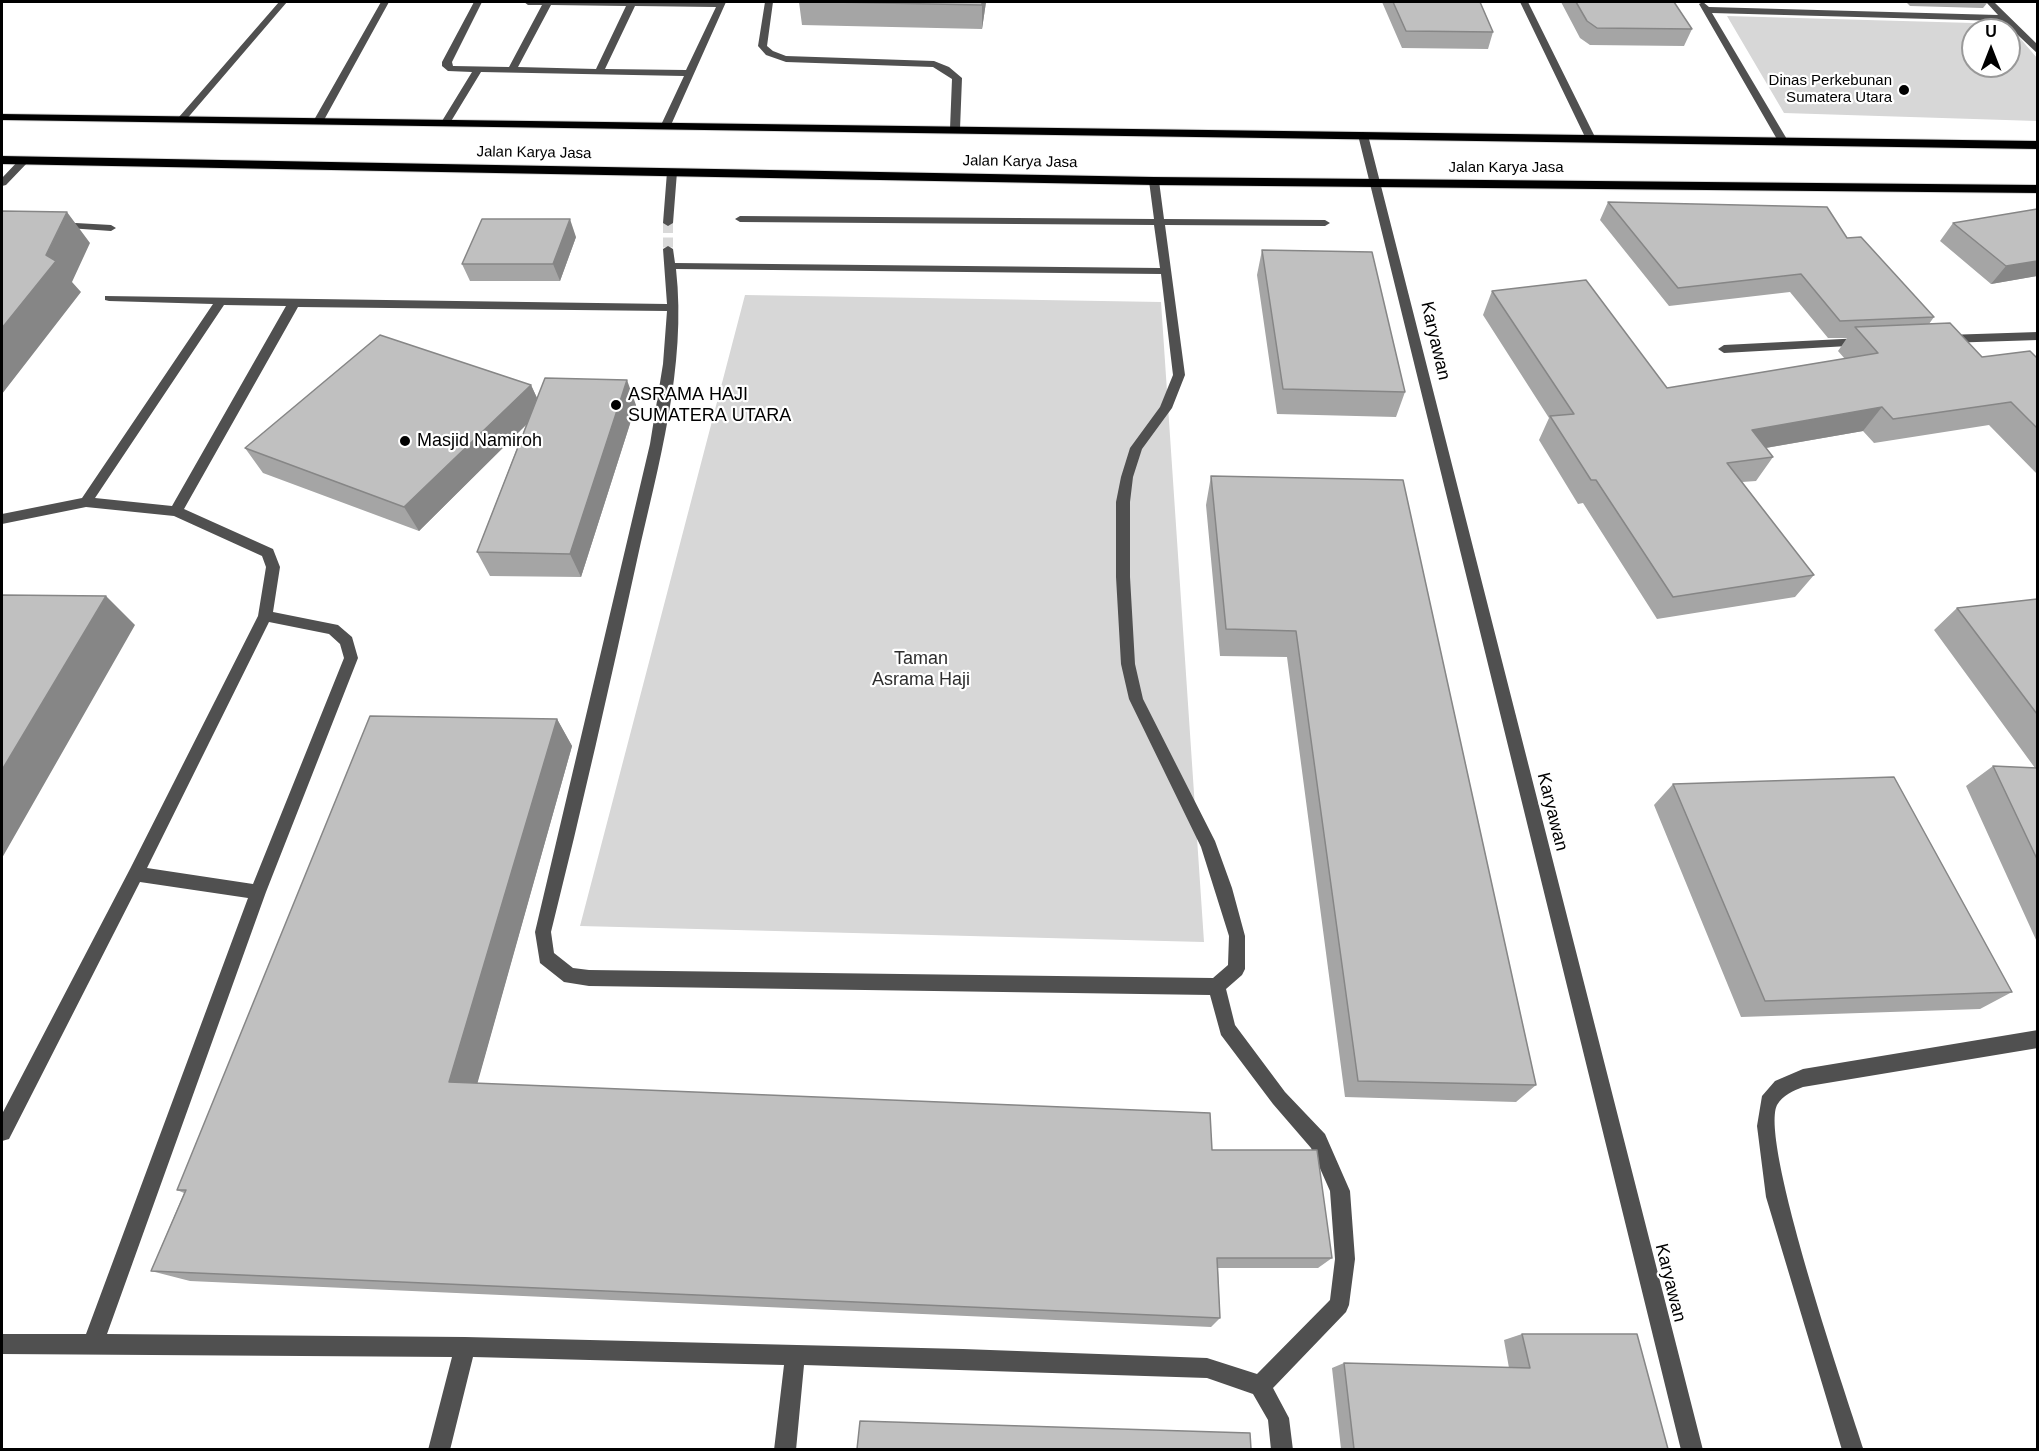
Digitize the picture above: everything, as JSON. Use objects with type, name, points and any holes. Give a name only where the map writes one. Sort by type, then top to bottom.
[{"type":"highway","name":"Jalan Karya Jasa","points":[[2,117],[2037,145]]},
{"type":"highway","name":"Jalan Karya Jasa","points":[[2,160],[1154,181],[2037,189]]},
{"type":"street","points":[[182,118],[283,2]]},
{"type":"street","points":[[319,120],[385,2]]},
{"type":"street","points":[[478,2],[447,66],[453,70],[690,74]]},
{"type":"street","points":[[528,2],[722,3],[666,125]]},
{"type":"street","points":[[512,71],[548,2]]},
{"type":"street","points":[[769,2],[762,45],[766,52],[774,56],[786,59],[919,63],[946,69],[957,78],[955,129]]},
{"type":"street","points":[[1524,2],[1592,139]]},
{"type":"street","points":[[1990,2],[2006,18]]},
{"type":"street","points":[[599,72],[632,3]]},
{"type":"street","points":[[1704,6],[2006,18]]},
{"type":"street","points":[[1704,6],[1783,141]]},
{"type":"street","points":[[2021,34],[2037,51]]},
{"type":"street","points":[[447,122],[477,70]]},
{"type":"street","name":"Karyawan","points":[[1363,135],[1692,1449]]},
{"type":"street","points":[[2,183],[24,160]]},
{"type":"street","points":[[668,223],[672,172]]},
{"type":"street","points":[[668,249],[673,308],[672,350],[647,486],[584,771],[543,932],[546,957],[570,976],[589,978],[1177,988],[1217,986],[1236,969],[1238,955],[1237,936],[1227,897],[1209,846],[1136,699],[1128,664],[1123,577],[1123,502],[1127,477],[1136,448],[1166,408],[1179,375],[1154,181]]},
{"type":"street","points":[[740,219],[1325,223]]},
{"type":"street","points":[[46,224],[111,228]]},
{"type":"street","points":[[671,266],[1167,271]]},
{"type":"street","points":[[109,298],[220,302],[673,308]]},
{"type":"street","points":[[86,502],[220,302]]},
{"type":"street","points":[[176,512],[294,303]]},
{"type":"street","points":[[1937,339],[2037,336]]},
{"type":"street","points":[[1724,349],[1870,342]]},
{"type":"street","points":[[2,519],[86,502],[176,512],[268,553],[273,567],[265,616],[2,1132]]},
{"type":"street","points":[[93,1344],[258,892],[351,658],[347,641],[333,629],[265,616]]},
{"type":"street","points":[[136,873],[258,892]]},
{"type":"street","points":[[1217,986],[1227,1029],[1279,1098],[1318,1142],[1340,1191],[1345,1259],[1339,1305],[1260,1386]]},
{"type":"street","points":[[1854,1449],[1776,1197],[1766,1126],[1768,1102],[1781,1087],[1803,1078],[2037,1039]]},
{"type":"street","points":[[2,1344],[465,1347],[1207,1368],[1260,1386],[1278,1418],[1282,1449]]},
{"type":"street","points":[[439,1449],[465,1347]]},
{"type":"street","points":[[785,1449],[795,1355]]},
{"type":"green space","name":"Dinas Perkebunan Sumatera Utara","points":[[1727,16],[1961,23],[1961,78],[2021,78],[2021,39],[2037,58],[2037,121],[1784,113]]},
{"type":"green space","name":"Taman Asrama Haji","points":[[745,295],[1161,302],[1204,942],[580,926]]},
{"type":"building","points":[[831,2],[982,2],[982,5]]},
{"type":"building","points":[[1393,2],[1480,2],[1493,32],[1406,31]]},
{"type":"building","points":[[1576,2],[1674,2],[1692,29],[1597,28],[1587,21]]},
{"type":"building","points":[[1608,202],[1827,207],[1847,238],[1861,237],[1934,317],[1840,321],[1801,274],[1678,288]]},
{"type":"building","points":[[2037,209],[2037,261],[2006,266],[1953,223]]},
{"type":"building","points":[[2,211],[67,212],[46,255],[56,261],[2,328]]},
{"type":"building","points":[[482,219],[570,219],[553,264],[462,264]]},
{"type":"building","points":[[1262,250],[1372,252],[1405,392],[1283,389]]},
{"type":"building","points":[[1586,280],[1667,388],[1878,353],[1855,327],[1950,323],[1982,357],[2030,351],[2037,358],[2037,428],[2011,402],[1893,419],[1882,407],[1752,430],[1773,457],[1727,463],[1814,575],[1673,597],[1596,480],[1591,480],[1550,416],[1574,414],[1492,291]]},
{"type":"building","name":"Masjid Namiroh","points":[[380,335],[531,385],[404,507],[245,448]]},
{"type":"building","points":[[545,378],[627,380],[570,554],[477,552]]},
{"type":"building","points":[[1211,476],[1403,480],[1536,1085],[1358,1081],[1296,631],[1226,629]]},
{"type":"building","points":[[2,595],[106,596],[2,770]]},
{"type":"building","points":[[2037,599],[2037,714],[1957,608]]},
{"type":"building","points":[[370,716],[557,719],[449,1082],[1210,1113],[1212,1150],[1317,1150],[1332,1258],[1217,1258],[1220,1318],[151,1271],[186,1190],[177,1190]]},
{"type":"building","points":[[1993,766],[2037,768],[2037,859]]},
{"type":"building","points":[[1894,777],[2012,992],[1765,1001],[1673,784]]},
{"type":"building","points":[[1522,1334],[1637,1334],[1668,1449],[1354,1449],[1344,1363],[1530,1368]]},
{"type":"building","points":[[860,1421],[1250,1433],[1251,1449],[857,1449]]},
{"type":"tunnel","points":[[668,223],[668,249]]},
{"type":"place","name":"Dinas Perkebunan Sumatera Utara","points":[[1904,90]]},
{"type":"place","name":"ASRAMA HAJI SUMATERA UTARA","points":[[616,405]]},
{"type":"place","name":"Masjid Namiroh","points":[[405,441]]}]
